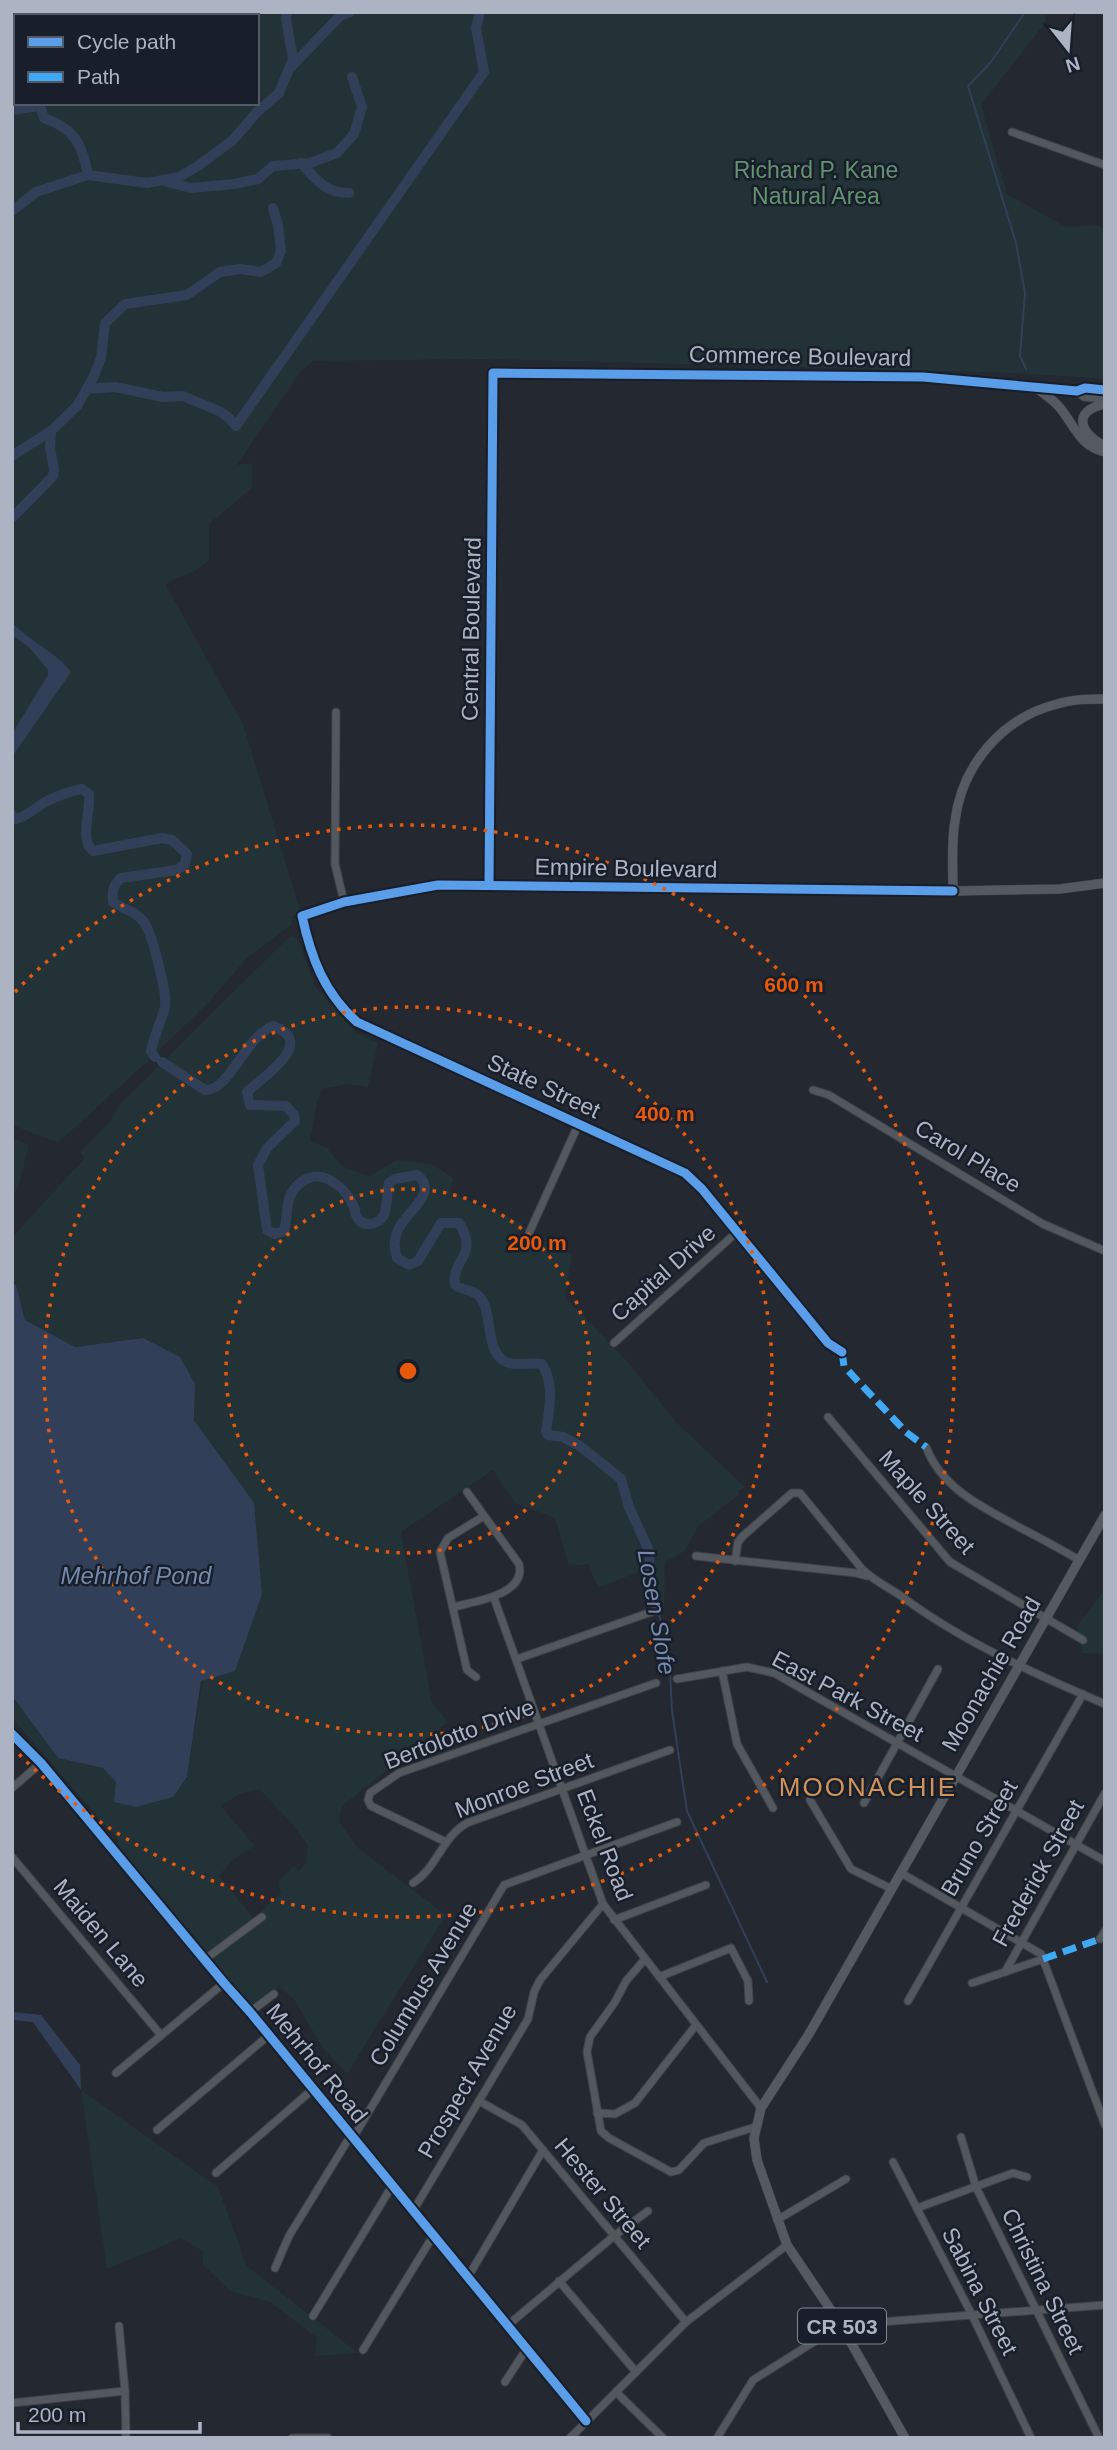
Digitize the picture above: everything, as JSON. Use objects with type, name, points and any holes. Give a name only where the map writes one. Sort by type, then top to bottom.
[{"type":"main road","points":[[1035,387],[1061,409],[1084,443],[1105,452]]},
{"type":"main road","points":[[1105,401],[1090,407],[1084,414],[1083,421],[1084,430],[1092,439],[1105,446]]},
{"type":"main road","points":[[953,891],[953,831],[957,807],[970,774],[985,750],[1006,729],[1043,708],[1072,701],[1105,699]]},
{"type":"main road","name":"Empire Boulevard","points":[[953,891],[1060,889],[1105,883]]},
{"type":"main road","name":"Moonachie Road","points":[[761,2108],[786,2071],[892,1889],[1105,1514]]},
{"type":"main road","name":"CR 503","points":[[761,2108],[755,2127],[756,2155],[787,2245],[841,2325],[905,2438]]},
{"type":"street","points":[[1012,132],[1105,165]]},
{"type":"street","name":"Commerce Boulevard","points":[[493,373],[923,377],[1077,391],[1085,388],[1105,390]]},
{"type":"street","name":"Central Boulevard","points":[[489,885],[493,373]]},
{"type":"street","name":"Commerce Boulevard","points":[[1077,391],[1084,397],[1105,401]]},
{"type":"street","points":[[336,712],[335,864],[344,902]]},
{"type":"street","name":"Empire Boulevard","points":[[302,916],[344,902],[438,886],[953,891]]},
{"type":"street","name":"State Street","points":[[302,916],[308,944],[319,973],[331,993],[357,1021],[685,1173],[702,1189],[828,1343],[842,1352]]},
{"type":"street","name":"Carol Place","points":[[813,1090],[829,1096],[1043,1224],[1105,1251]]},
{"type":"street","points":[[529,1233],[579,1123]]},
{"type":"street","name":"Capital Drive","points":[[614,1343],[737,1231]]},
{"type":"street","name":"Maple Street","points":[[828,1417],[950,1562],[1083,1640]]},
{"type":"street","points":[[926,1447],[932,1462],[960,1492],[991,1513],[1079,1560]]},
{"type":"street","points":[[453,1607],[494,1598],[516,1583],[521,1569],[467,1492]]},
{"type":"street","points":[[735,1560],[738,1542],[743,1536],[792,1493],[800,1493],[873,1579],[921,1612],[1019,1666],[1105,1704]]},
{"type":"street","points":[[476,1678],[467,1670],[441,1547],[448,1538],[484,1516]]},
{"type":"street","points":[[695,1556],[856,1573],[873,1579]]},
{"type":"street","name":"Eckel Road","points":[[494,1598],[603,1904],[761,2108]]},
{"type":"street","points":[[517,1659],[657,1610]]},
{"type":"street","name":"East Park Street","points":[[677,1679],[747,1667],[774,1673],[1105,1861]]},
{"type":"street","points":[[864,1803],[938,1669]]},
{"type":"street","points":[[722,1671],[737,1744],[773,1808]]},
{"type":"street","name":"Bertolotto Drive","points":[[446,1842],[371,1806],[368,1800],[370,1793],[395,1775],[656,1683]]},
{"type":"street","name":"Bruno Street","points":[[908,2001],[1083,1694]]},
{"type":"street","name":"Mehrhof Road","points":[[12,1734],[41,1763],[250,2012],[586,2421]]},
{"type":"street","name":"Monroe Street","points":[[412,1883],[428,1872],[446,1842],[467,1823],[670,1750]]},
{"type":"street","points":[[12,1788],[41,1763]]},
{"type":"street","name":"Frederick Street","points":[[1005,1972],[1105,1793]]},
{"type":"street","points":[[810,1800],[851,1869],[892,1889]]},
{"type":"street","points":[[586,1856],[677,1822]]},
{"type":"street","name":"Columbus Avenue","points":[[275,2268],[289,2236],[504,1885],[586,1856]]},
{"type":"street","name":"Maiden Lane","points":[[12,1857],[160,2034]]},
{"type":"street","points":[[901,1873],[1037,1951],[1043,1959],[1105,2125]]},
{"type":"street","points":[[614,1920],[706,1885]]},
{"type":"street","name":"Prospect Avenue","points":[[413,2211],[528,2019],[534,1992],[540,1980],[603,1904]]},
{"type":"street","points":[[204,1959],[262,1917]]},
{"type":"street","points":[[659,1977],[731,1948],[748,1981],[749,2001]]},
{"type":"street","points":[[645,1959],[626,1980],[615,2002],[590,2037],[587,2052],[598,2125],[606,2136],[671,2172],[679,2169],[704,2143],[755,2127]]},
{"type":"street","points":[[972,1983],[1043,1959]]},
{"type":"street","points":[[116,2073],[224,1983]]},
{"type":"street","points":[[250,2012],[274,1994]]},
{"type":"street","points":[[597,2113],[615,2114],[635,2103],[696,2025]]},
{"type":"street","points":[[157,2130],[269,2035]]},
{"type":"street","points":[[216,2173],[313,2089]]},
{"type":"street","name":"Hester Street","points":[[479,2101],[522,2126],[686,2322]]},
{"type":"street","name":"Christina Street","points":[[961,2137],[976,2187],[1099,2438]]},
{"type":"street","points":[[468,2277],[542,2150]]},
{"type":"street","name":"Sabina Street","points":[[893,2162],[972,2315],[1031,2438]]},
{"type":"street","points":[[917,2208],[1013,2173],[1027,2177]]},
{"type":"street","points":[[777,2220],[846,2179]]},
{"type":"street","points":[[313,2316],[392,2186]]},
{"type":"street","points":[[508,2325],[648,2211]]},
{"type":"street","points":[[363,2350],[433,2236]]},
{"type":"street","points":[[570,2438],[686,2322],[787,2245]]},
{"type":"street","points":[[559,2281],[636,2372]]},
{"type":"street","points":[[717,2438],[753,2381],[841,2325],[1105,2305]]},
{"type":"street","points":[[119,2326],[126,2438]]},
{"type":"street","points":[[505,2382],[527,2348]]},
{"type":"street","points":[[12,2403],[125,2391]]},
{"type":"street","points":[[616,2392],[663,2438]]},
{"type":"street","points":[[292,2438],[328,2438]]},
{"type":"green space","name":"Richard P. Kane Natural Area","points":[[12,12],[1045,12],[1045,23],[981,105],[1007,194],[1066,227],[1096,225],[1105,228],[1105,379],[1017,373],[485,359],[313,361],[301,371],[237,465],[252,463],[252,488],[209,524],[209,560],[195,571],[166,585],[243,724],[302,916],[292,916],[292,924],[245,960],[209,1002],[158,1052],[58,1143],[12,1125],[12,839],[15,832],[12,831]]},
{"type":"green space","points":[[294,935],[300,944],[315,986],[356,1033],[378,1043],[368,1087],[349,1084],[322,1089],[317,1101],[310,1140],[328,1149],[342,1166],[369,1176],[397,1160],[432,1164],[453,1178],[450,1192],[523,1224],[515,1239],[521,1249],[540,1239],[572,1254],[565,1297],[626,1360],[677,1423],[745,1487],[738,1492],[740,1494],[698,1526],[685,1551],[665,1562],[664,1611],[652,1606],[641,1571],[598,1588],[588,1564],[569,1566],[555,1518],[515,1503],[493,1470],[401,1532],[432,1703],[448,1722],[342,1806],[339,1822],[358,1848],[446,1915],[347,2074],[322,2047],[294,1999],[279,1987],[252,2008],[116,1844],[119,1841],[12,1718],[12,1696],[58,1758],[103,1768],[116,1782],[172,1797],[187,1778],[234,1475],[194,1420],[195,1384],[143,1338],[75,1347],[25,1320],[16,1285],[12,1283],[12,1237],[85,1158],[80,1152],[110,1122],[120,1104]],"holes":[[[259,1789],[290,1821],[308,1845],[306,1863],[298,1872],[294,1866],[278,1882],[281,1893],[254,1918],[219,1876],[234,1859],[255,1846],[221,1806],[240,1794]]]},
{"type":"green space","points":[[12,1138],[29,1145],[18,1188],[12,1198]]},
{"type":"green space","points":[[1105,1589],[1105,1654],[1083,1653],[1077,1626]]},
{"type":"green space","points":[[81,2090],[218,2187],[247,2266],[358,2353],[315,2356],[317,2338],[270,2302],[230,2291],[203,2265],[203,2251],[181,2238],[107,2269]]},
{"type":"water","points":[[12,622],[58,658],[71,672],[12,757],[12,734],[48,675],[48,670],[30,648],[12,635]]},
{"type":"water","name":"Mehrhof Pond","points":[[12,1283],[16,1285],[25,1320],[75,1347],[143,1338],[180,1357],[195,1384],[194,1420],[254,1503],[262,1594],[235,1671],[201,1681],[187,1777],[173,1797],[136,1807],[114,1802],[116,1782],[103,1768],[58,1758],[12,1696]]},
{"type":"water","points":[[12,2012],[41,2015],[80,2065],[81,2090],[33,2022],[12,2020]]},
{"type":"waterway","points":[[12,211],[36,192],[88,175],[147,183],[179,177],[198,166],[233,140],[256,113],[279,93],[293,59],[287,12]]},
{"type":"waterway","points":[[291,67],[340,16],[350,12]]},
{"type":"waterway","points":[[87,389],[115,387],[163,397],[183,396],[221,412],[236,426],[484,72],[476,28],[480,12]]},
{"type":"waterway","points":[[1025,12],[991,62],[968,86],[1016,243],[1025,293],[1020,356],[1026,369]]},
{"type":"waterway","points":[[167,182],[191,188],[234,184],[258,179],[273,166],[310,163],[337,153],[354,134],[362,107],[352,77]]},
{"type":"waterway","points":[[40,105],[44,118],[63,127],[80,146],[88,175]]},
{"type":"waterway","points":[[12,110],[38,106]]},
{"type":"waterway","points":[[301,163],[328,188],[349,193]]},
{"type":"waterway","points":[[12,456],[51,431],[77,406],[101,358],[105,323],[125,304],[187,295],[220,272],[240,269],[261,272],[276,263],[281,251],[273,208]]},
{"type":"waterway","points":[[12,518],[53,476],[51,431]]},
{"type":"waterway","name":"Losen Slofe","points":[[12,815],[16,819],[20,818],[41,804],[82,789],[89,794],[86,832],[93,851],[162,838],[172,840],[187,854],[185,864],[177,870],[121,878],[113,891],[113,902],[134,913],[144,922],[158,963],[165,1006],[152,1046],[151,1052],[155,1057]]},
{"type":"waterway","name":"Losen Slofe","points":[[162,1062],[205,1090],[214,1088],[230,1073],[263,1032],[273,1026],[285,1033],[290,1041],[289,1050],[274,1069],[247,1092],[250,1105],[286,1106],[294,1115],[295,1121],[267,1148],[258,1165],[267,1230],[275,1234],[284,1231],[291,1195],[298,1185],[308,1178],[325,1178],[337,1185],[351,1201],[360,1220],[370,1224],[384,1215],[389,1183],[395,1179],[417,1175],[423,1181],[424,1194],[398,1230],[395,1238],[397,1258],[409,1265],[418,1261],[441,1223],[459,1223],[467,1243],[457,1269],[455,1285],[474,1292],[484,1303],[494,1348],[504,1361],[513,1364],[542,1364],[550,1389],[546,1432],[548,1435],[563,1437],[580,1446],[621,1479],[629,1507],[650,1553],[648,1573]]},
{"type":"waterway","name":"Losen Slofe","points":[[648,1573],[657,1606]]},
{"type":"waterway","name":"Losen Slofe","points":[[658,1611],[669,1651],[672,1711],[687,1811],[767,1982]]},
{"type":"marked path","points":[[842,1352],[844,1366],[906,1432],[926,1447]]},
{"type":"marked path","points":[[1043,1959],[1100,1939]]},
{"type":"cycle path","points":[[489,885],[493,373],[923,377],[1077,391],[1085,388],[1105,390]]},
{"type":"cycle path","points":[[842,1352],[828,1343],[702,1189],[685,1173],[357,1022],[336,999],[320,974],[302,916],[344,902],[438,885],[953,891]]},
{"type":"cycle path","points":[[12,1734],[41,1763],[250,2012],[586,2421]]},
{"type":"district","name":"MOONACHIE","points":[[868,1787]]}]
